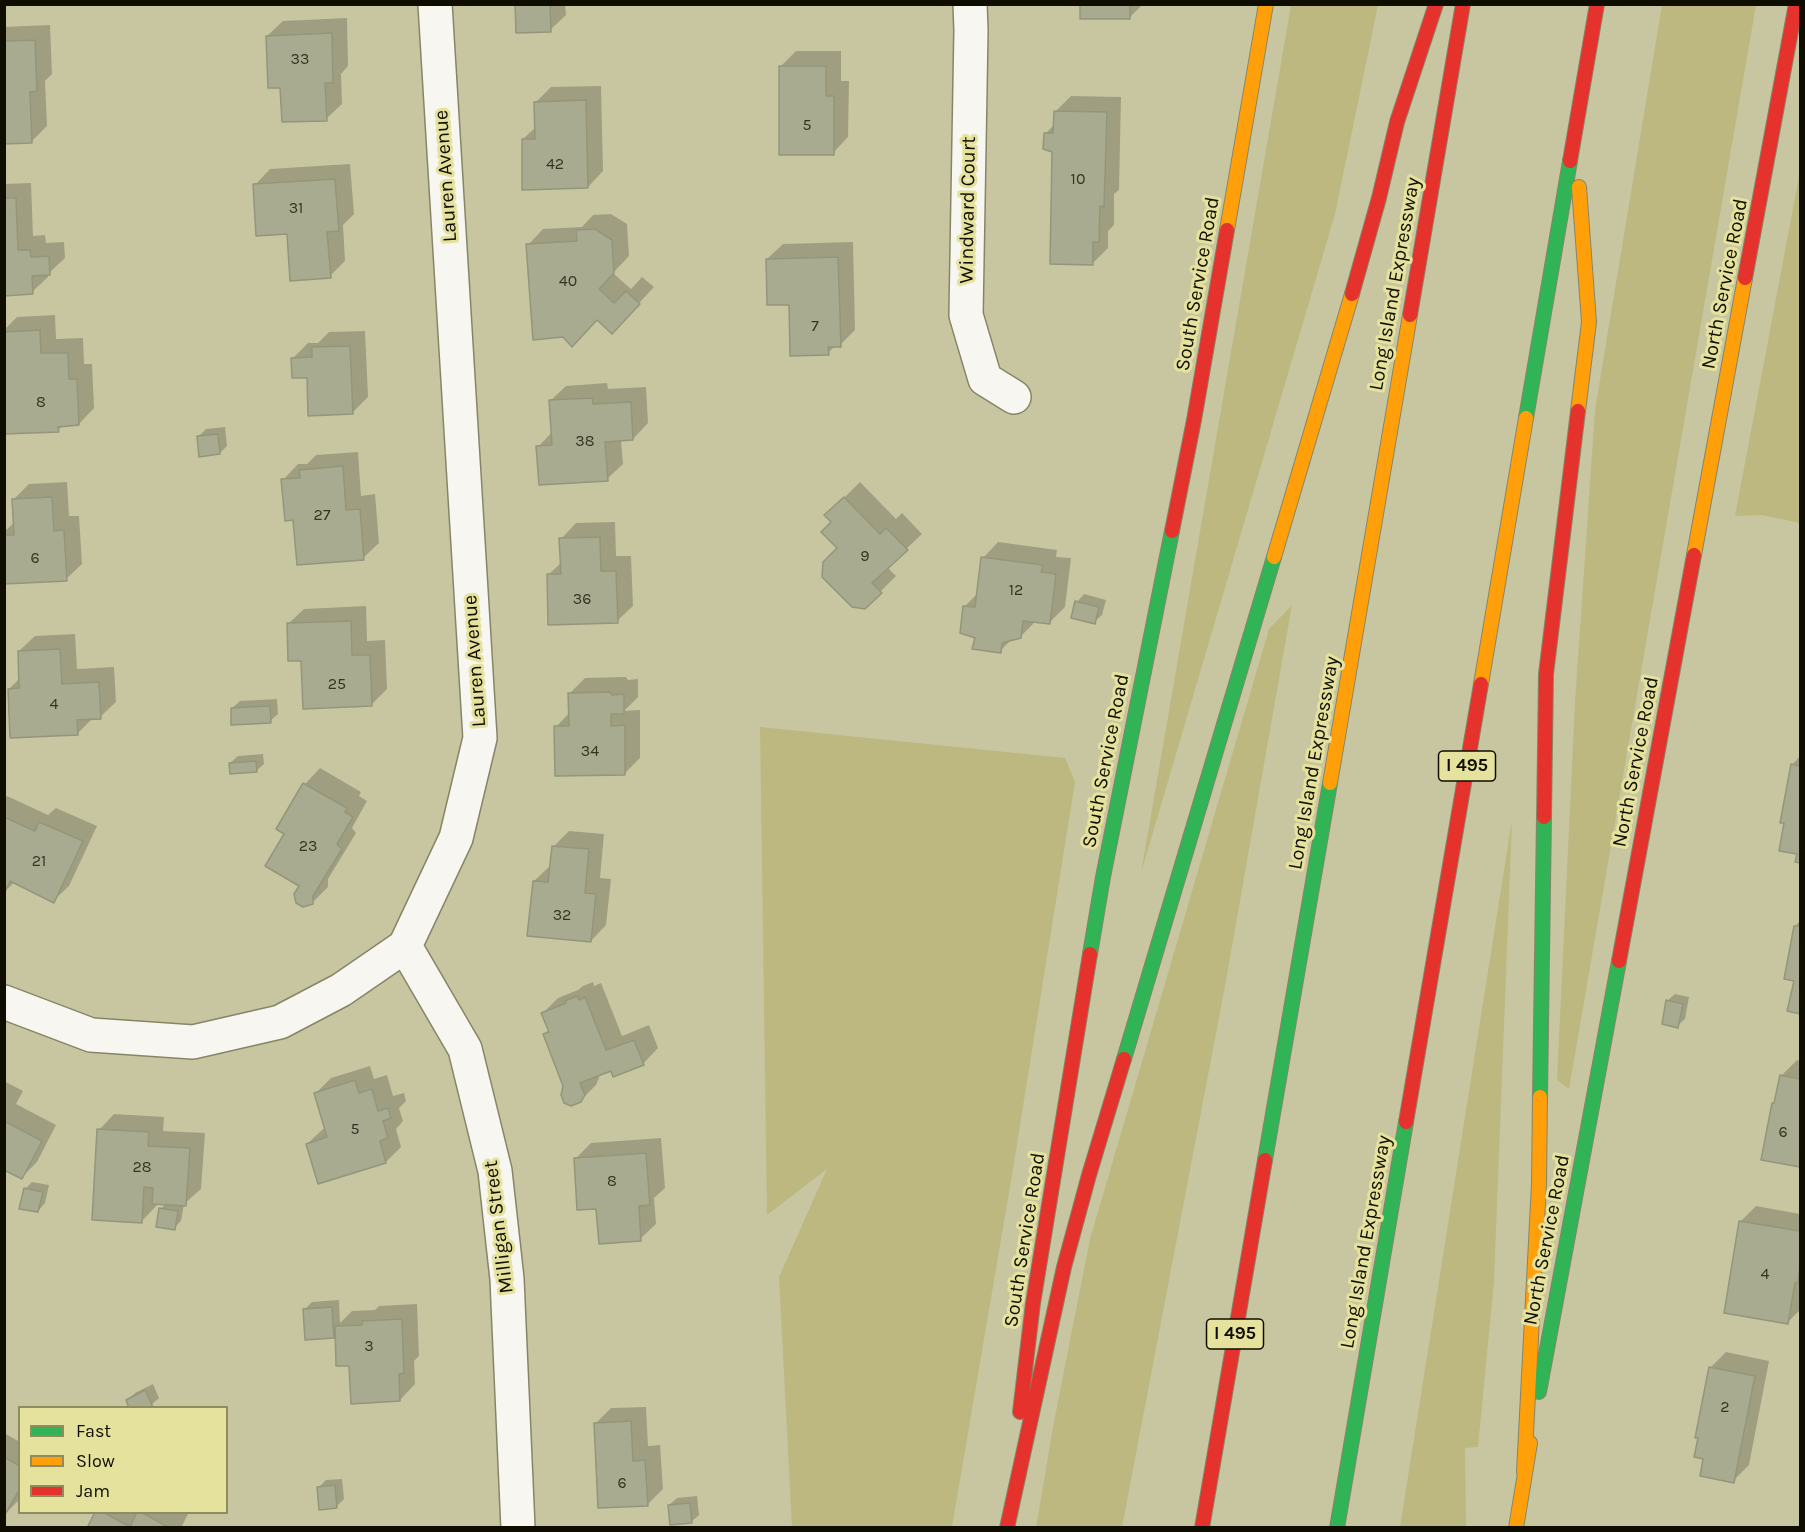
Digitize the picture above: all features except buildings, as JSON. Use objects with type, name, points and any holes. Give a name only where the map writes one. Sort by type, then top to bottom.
[{"type":"main road","name":"South Service Road","points":[[1006,1527],[1033,1303],[1103,876],[1194,420],[1266,4]]},
{"type":"main road","points":[[1006,1527],[1060,1286],[1089,1175],[1344,321],[1379,198],[1397,122],[1437,4]]},
{"type":"main road","name":"Long Island Expressway","points":[[1202,1523],[1463,4]]},
{"type":"main road","name":"Long Island Expressway","points":[[1336,1527],[1597,4]]},
{"type":"main road","name":"North Service Road","points":[[1516,1527],[1524,1472],[1796,4]]},
{"type":"main road","points":[[1524,1472],[1539,1185],[1546,674],[1588,322],[1575,136]]},
{"type":"street","name":"Lauren Avenue","points":[[405,946],[456,838],[480,738],[435,4]]},
{"type":"street","name":"Windward Court","points":[[970,4],[966,315],[985,379],[1014,396]]},
{"type":"street","points":[[4,1002],[91,1035],[193,1042],[280,1022],[341,990],[405,946]]},
{"type":"street","name":"Milligan Street","points":[[405,946],[465,1049],[495,1171],[507,1280],[518,1527]]},
{"type":"shaded area","points":[[1291,5],[1378,5],[1335,214],[1141,873]]},
{"type":"shaded area","points":[[1662,5],[1756,5],[1569,1089],[1557,1080],[1575,702],[1595,410]]},
{"type":"shaded area","points":[[1800,171],[1800,523],[1762,515],[1735,516]]},
{"type":"shaded area","points":[[1292,605],[1225,986],[1122,1527],[1036,1528],[1053,1427],[1090,1239],[1269,629]]},
{"type":"shaded area","points":[[760,727],[1065,758],[1075,782],[1013,1169],[952,1527],[792,1527],[779,1277],[827,1169],[767,1215]]},
{"type":"shaded area","points":[[1512,820],[1494,1281],[1478,1447],[1465,1448],[1466,1527],[1400,1527]]},
{"type":"traffic: fast","points":[[1526,418],[1570,161]]},
{"type":"traffic: fast","points":[[1090,954],[1103,877],[1172,531]]},
{"type":"traffic: fast","points":[[1124,1059],[1274,557]]},
{"type":"traffic: fast","points":[[1265,1160],[1330,783]]},
{"type":"traffic: fast","points":[[1540,1097],[1544,817]]},
{"type":"traffic: fast","points":[[1539,1392],[1619,961]]},
{"type":"traffic: fast","points":[[1337,1528],[1406,1122]]},
{"type":"traffic: slow","points":[[1227,230],[1266,4]]},
{"type":"traffic: slow","points":[[1578,411],[1589,322],[1579,187]]},
{"type":"traffic: slow","points":[[1694,555],[1745,278]]},
{"type":"traffic: slow","points":[[1274,557],[1352,294]]},
{"type":"traffic: slow","points":[[1330,783],[1410,315]]},
{"type":"traffic: slow","points":[[1481,684],[1526,418]]},
{"type":"traffic: slow","points":[[1524,1472],[1539,1184],[1540,1097]]},
{"type":"traffic: slow","points":[[1516,1528],[1530,1443]]},
{"type":"traffic: jam","points":[[1352,294],[1379,198],[1397,122],[1436,4]]},
{"type":"traffic: jam","points":[[1410,315],[1463,4]]},
{"type":"traffic: jam","points":[[1570,161],[1597,4]]},
{"type":"traffic: jam","points":[[1745,278],[1796,4]]},
{"type":"traffic: jam","points":[[1172,531],[1227,230]]},
{"type":"traffic: jam","points":[[1544,817],[1546,674],[1578,411]]},
{"type":"traffic: jam","points":[[1619,961],[1694,555]]},
{"type":"traffic: jam","points":[[1406,1122],[1481,684]]},
{"type":"traffic: jam","points":[[1020,1412],[1033,1303],[1090,954]]},
{"type":"traffic: jam","points":[[1007,1528],[1064,1267],[1124,1059]]},
{"type":"traffic: jam","points":[[1202,1528],[1265,1160]]}]
